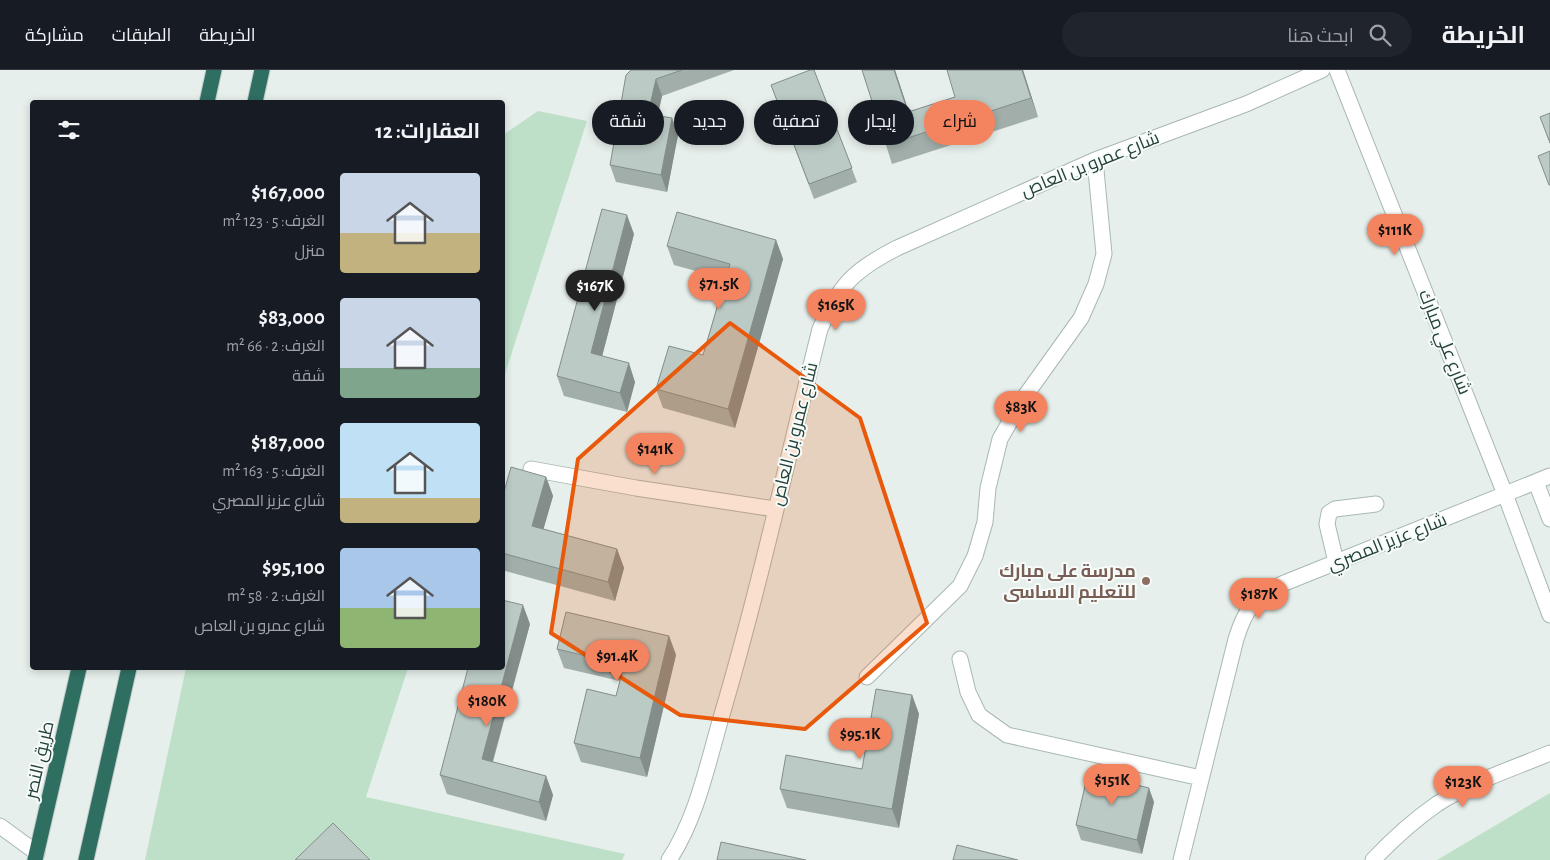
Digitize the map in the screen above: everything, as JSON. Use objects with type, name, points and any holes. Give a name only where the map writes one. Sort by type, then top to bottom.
[{"type":"highway","points":[[207,100],[214,70]]},
{"type":"highway","points":[[255,100],[262,70]]},
{"type":"highway","name":"طريق النصر","points":[[36,857],[79,670]]},
{"type":"highway","points":[[86,860],[129,670]]},
{"type":"street","name":"شارع عمرو بن العاص","points":[[668,860],[690,818],[709,764],[735,670],[820,329],[832,302],[849,279],[872,261],[897,248],[1095,160],[1246,104],[1322,70]]},
{"type":"street","name":"شارع علي مبارك","points":[[1337,70],[1505,494],[1550,614]]},
{"type":"street","points":[[867,676],[960,586],[976,556],[985,522],[988,488],[1000,440],[1023,399],[1081,318],[1096,284],[1104,254],[1095,160]]},
{"type":"street","points":[[531,469],[636,488],[775,509]]},
{"type":"street","points":[[1543,479],[1550,519]]},
{"type":"street","name":"شارع عزيز المصري","points":[[1181,860],[1236,639],[1242,618],[1252,604],[1265,593],[1282,584],[1543,479]]},
{"type":"street","points":[[1336,562],[1328,524],[1329,513],[1335,509],[1376,504]]},
{"type":"street","points":[[960,659],[968,692],[979,715],[1007,734],[1201,778]]},
{"type":"street","points":[[1373,860],[1391,840],[1438,804],[1484,780],[1550,753]]},
{"type":"street","points":[[0,826],[36,857]]},
{"type":"highlighted area","points":[[730,323],[860,418],[927,623],[805,729],[680,715],[551,633],[578,459]]},
{"type":"green space","points":[[538,111],[587,121],[505,374],[505,134]]},
{"type":"green space","points":[[186,670],[407,670],[366,797],[625,854],[622,860],[145,860]]},
{"type":"green space","points":[[1550,793],[1550,860],[1437,860]]},
{"type":"building","points":[[631,70],[682,70],[656,79],[651,100],[622,100],[626,75]]},
{"type":"building","points":[[814,70],[826,100],[777,100],[771,85]]},
{"type":"building","points":[[862,70],[894,70],[904,100],[872,100]]},
{"type":"building","points":[[947,70],[1022,70],[1031,98],[995,110],[995,100],[946,100],[955,97]]},
{"type":"building","points":[[924,107],[924,133],[914,136],[914,110]]},
{"type":"building","points":[[1550,113],[1550,143],[1540,117]]},
{"type":"building","points":[[664,117],[672,118],[661,175],[610,165],[614,145],[664,145]]},
{"type":"building","points":[[838,132],[852,168],[809,184],[794,145],[838,145]]},
{"type":"building","points":[[1550,151],[1550,185],[1549,185],[1538,156]]},
{"type":"building","points":[[602,209],[627,215],[591,353],[629,363],[620,393],[557,376]]},
{"type":"building","points":[[677,212],[776,240],[728,409],[656,389],[669,346],[703,355],[730,264],[667,246]]},
{"type":"building","points":[[511,467],[546,477],[532,526],[617,549],[608,582],[505,554],[505,488]]},
{"type":"building","points":[[505,601],[523,605],[482,759],[546,776],[539,802],[440,775],[467,670],[505,670]]},
{"type":"building","points":[[566,612],[669,636],[640,758],[574,743],[587,689],[616,696],[624,665],[557,649]]},
{"type":"building","points":[[876,689],[912,695],[892,809],[780,789],[786,755],[862,769]]},
{"type":"building","points":[[1088,773],[1149,788],[1137,840],[1076,825]]},
{"type":"building","points":[[333,823],[370,860],[295,860]]},
{"type":"building","points":[[721,842],[806,860],[717,860]]},
{"type":"building","points":[[957,845],[1018,860],[953,860]]},
{"type":"place","name":"مدرسة على مبارك للتعليم الاساسى","points":[[1146,581]]}]
